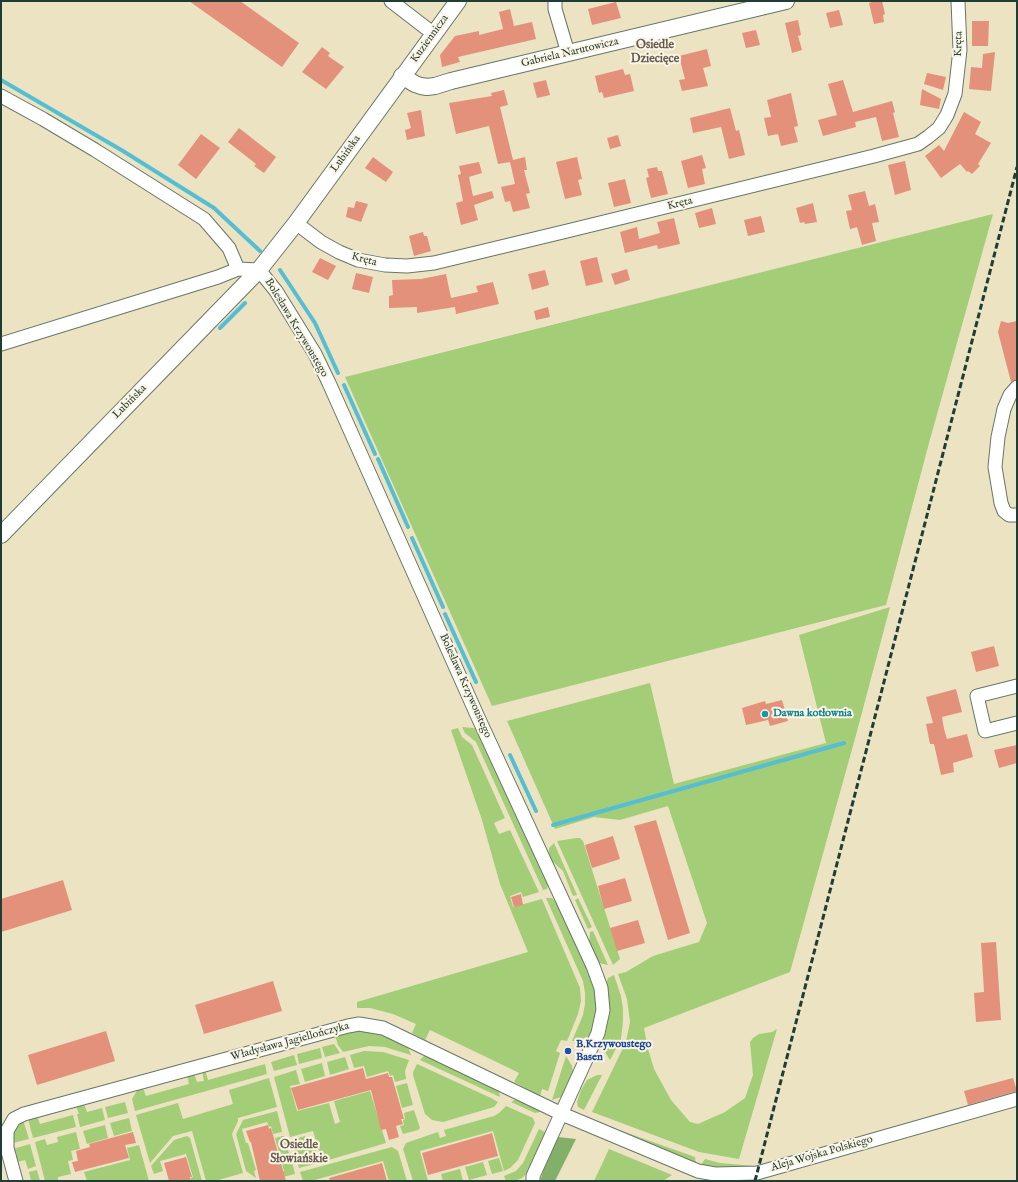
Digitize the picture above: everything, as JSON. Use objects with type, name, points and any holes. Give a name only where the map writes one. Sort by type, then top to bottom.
[{"type":"main road","name":"Kuziennicza","points":[[402,76],[458,1]]},
{"type":"main road","name":"Gabriela Narutowicza","points":[[402,76],[414,84],[427,87],[435,86],[450,81],[786,1]]},
{"type":"main road","name":"Lubińska","points":[[1,535],[259,270],[296,223],[402,76]]},
{"type":"street","points":[[391,1],[434,33]]},
{"type":"street","points":[[555,1],[555,9],[568,53]]},
{"type":"street","name":"Kręta","points":[[296,223],[321,242],[358,260],[385,266],[407,266],[434,263],[918,144],[939,128],[947,115],[955,94],[960,50],[958,1]]},
{"type":"street","points":[[1,96],[95,150],[204,219],[229,248],[238,269]]},
{"type":"street","points":[[1,344],[218,277],[238,269],[259,270]]},
{"type":"street","name":"Bolesława Krzywoustego","points":[[259,270],[276,291],[307,342],[329,383],[474,708],[593,966],[601,988],[604,1010],[598,1033],[531,1179]]},
{"type":"street","points":[[1017,387],[1010,395],[1004,409],[998,437],[995,466],[1001,503],[1004,511],[1010,515],[1017,515]]},
{"type":"street","points":[[1017,688],[977,696],[985,731],[1017,723]]},
{"type":"street","name":"Władysława Jagiellończyka","points":[[16,1181],[7,1148],[7,1131],[9,1125],[14,1119],[24,1114],[359,1024],[369,1024],[388,1030],[562,1114]]},
{"type":"street","name":"Aleja Wojska Polskiego","points":[[562,1114],[714,1178],[723,1175],[757,1173],[1017,1099]]},
{"type":"green space","points":[[993,214],[929,443],[886,605],[492,706],[345,377]]},
{"type":"green space","points":[[890,607],[790,972],[644,1028],[654,1069],[671,1100],[690,1122],[698,1124],[725,1112],[745,1098],[753,1075],[750,1042],[759,1034],[772,1032],[777,1029],[739,1159],[699,1152],[592,1112],[626,1042],[630,1022],[627,999],[618,974],[626,972],[653,956],[699,942],[707,923],[668,806],[620,820],[594,817],[555,829],[507,721],[650,683],[674,784],[826,743],[799,635]]},
{"type":"green space","points":[[462,727],[474,728],[478,730],[549,882],[547,889],[543,890],[476,742],[465,733]]},
{"type":"green space","points":[[458,728],[462,737],[472,745],[505,818],[494,823],[499,834],[510,830],[539,892],[523,897],[521,892],[510,896],[513,907],[542,899],[580,988],[581,1001],[578,1014],[567,1041],[561,1040],[556,1051],[560,1053],[548,1091],[542,1089],[540,1096],[514,1082],[519,1073],[430,1030],[425,1040],[412,1033],[416,1024],[393,1014],[370,1008],[357,1008],[357,1002],[528,952],[500,884],[482,820],[451,730]]},
{"type":"green space","points":[[580,838],[583,841],[620,959],[613,965],[557,841]]},
{"type":"green space","points":[[554,843],[577,895],[573,896],[563,871],[551,860],[549,848]]},
{"type":"green space","points":[[546,898],[552,898],[558,904],[590,975],[596,992],[598,1012],[592,1032],[589,1036],[577,1041],[572,1041],[583,1015],[585,993],[583,981]]},
{"type":"green space","points":[[578,898],[592,927],[588,929],[575,900]]},
{"type":"green space","points":[[593,931],[608,965],[599,963],[589,945],[590,932]]},
{"type":"green space","points":[[614,975],[621,996],[623,1021],[621,1039],[610,1060],[605,1052],[603,1041],[610,1012],[606,984],[608,978]]},
{"type":"green space","points":[[350,1030],[369,1030],[388,1035],[408,1047],[411,1055],[385,1047],[369,1046],[343,1052],[338,1045],[335,1035]]},
{"type":"green space","points":[[334,1044],[340,1053],[325,1057],[322,1047]]},
{"type":"green space","points":[[320,1048],[322,1058],[299,1064],[297,1054]]},
{"type":"green space","points":[[364,1051],[383,1052],[409,1060],[405,1071],[406,1079],[395,1082],[393,1075],[390,1076],[388,1071],[367,1077],[364,1066],[354,1068],[350,1055]]},
{"type":"green space","points":[[294,1055],[297,1065],[274,1071],[271,1062]]},
{"type":"green space","points":[[424,1056],[429,1056],[498,1088],[500,1097],[420,1060]]},
{"type":"green space","points":[[566,1056],[572,1066],[572,1078],[566,1092],[561,1097],[552,1100]]},
{"type":"green space","points":[[345,1057],[349,1069],[330,1075],[327,1062]]},
{"type":"green space","points":[[322,1063],[325,1076],[305,1082],[301,1069]]},
{"type":"green space","points":[[265,1064],[267,1074],[135,1111],[132,1099],[138,1089],[143,1088],[146,1096],[189,1084],[187,1075],[194,1073],[197,1082],[204,1081],[202,1071],[205,1070],[208,1080]]},
{"type":"green space","points":[[417,1064],[498,1102],[494,1107],[443,1122],[432,1120],[425,1114],[413,1075]]},
{"type":"green space","points":[[296,1070],[300,1084],[290,1086],[297,1111],[329,1103],[335,1124],[340,1122],[334,1101],[370,1091],[386,1143],[322,1162],[313,1131],[290,1137],[274,1077]]},
{"type":"green space","points":[[597,1075],[602,1075],[584,1110],[578,1107],[577,1102],[581,1090],[587,1080]]},
{"type":"green space","points":[[269,1078],[277,1107],[238,1118],[232,1134],[243,1173],[215,1181],[206,1181],[192,1131],[173,1136],[150,1163],[136,1115],[178,1103],[183,1119],[233,1104],[229,1090]]},
{"type":"green space","points":[[407,1083],[413,1105],[402,1108],[396,1086]]},
{"type":"green space","points":[[516,1099],[541,1110],[540,1112],[535,1113],[511,1102]]},
{"type":"green space","points":[[125,1102],[128,1113],[108,1118],[105,1107]]},
{"type":"green space","points":[[84,1104],[87,1112],[102,1108],[105,1120],[80,1127],[77,1114],[79,1114],[76,1106]]},
{"type":"green space","points":[[506,1106],[533,1118],[535,1123],[518,1160],[510,1168],[504,1171],[493,1131],[420,1151],[428,1181],[413,1181],[403,1149],[406,1143],[438,1132],[440,1138],[446,1136],[444,1130],[494,1116]]},
{"type":"green space","points":[[414,1110],[420,1128],[418,1130],[403,1134],[400,1126],[404,1125],[404,1113]]},
{"type":"green space","points":[[277,1111],[282,1132],[273,1134],[271,1126],[269,1127],[267,1122],[242,1129],[256,1170],[254,1171],[256,1178],[246,1171],[236,1134],[243,1120]]},
{"type":"green space","points":[[73,1115],[76,1127],[33,1138],[28,1119],[37,1116],[40,1124]]},
{"type":"green space","points":[[129,1118],[132,1131],[114,1136],[110,1123]]},
{"type":"green space","points":[[23,1120],[29,1139],[13,1143],[14,1130]]},
{"type":"green space","points":[[105,1125],[108,1138],[87,1144],[83,1131]]},
{"type":"green space","points":[[539,1129],[547,1133],[528,1172],[522,1178],[515,1181],[506,1181],[504,1176],[516,1171],[523,1163]]},
{"type":"green space","points":[[619,1130],[695,1157],[696,1164],[618,1133]]},
{"type":"green space","points":[[76,1132],[80,1149],[71,1151],[73,1160],[68,1161],[71,1174],[58,1177],[58,1181],[45,1181],[35,1142],[45,1139],[47,1145],[58,1142],[57,1137]]},
{"type":"green space","points":[[187,1136],[190,1138],[202,1181],[191,1181],[191,1178],[193,1177],[186,1154],[160,1161],[163,1171],[154,1174],[151,1166],[174,1140]]},
{"type":"green space","points":[[284,1136],[290,1157],[281,1159],[275,1138]]},
{"type":"green space","points":[[305,1136],[306,1140],[313,1141],[315,1144],[317,1155],[313,1161],[314,1164],[299,1168],[291,1140]]},
{"type":"green space","points":[[558,1137],[576,1139],[555,1181],[540,1181],[544,1169]]},
{"type":"green space","points":[[30,1144],[36,1166],[28,1169],[25,1160],[17,1162],[13,1149]]},
{"type":"green space","points":[[139,1145],[149,1181],[87,1181],[84,1172],[130,1160],[127,1148]]},
{"type":"green space","points":[[392,1147],[398,1151],[407,1181],[389,1181],[383,1161],[311,1181],[303,1181],[300,1172]]},
{"type":"green space","points":[[609,1149],[672,1175],[663,1181],[594,1181]]},
{"type":"green space","points":[[499,1158],[503,1171],[492,1174],[488,1161]]},
{"type":"green space","points":[[705,1159],[720,1163],[754,1166],[754,1168],[713,1168],[701,1165]]},
{"type":"green space","points":[[292,1162],[295,1174],[283,1177],[282,1172],[284,1171],[282,1164]]},
{"type":"green space","points":[[483,1162],[487,1175],[469,1180],[465,1167]]},
{"type":"green space","points":[[460,1169],[463,1181],[443,1181],[441,1174]]},
{"type":"green space","points":[[37,1170],[40,1181],[31,1181],[29,1172]]},
{"type":"building","points":[[189,1],[240,1],[299,43],[282,67]]},
{"type":"building","points":[[882,1],[885,14],[883,15],[884,22],[874,24],[869,3]]},
{"type":"building","points":[[616,2],[621,18],[592,25],[588,9]]},
{"type":"building","points":[[510,9],[514,26],[532,22],[536,39],[458,57],[460,62],[442,67],[440,55],[455,36],[479,31],[479,35],[503,29],[499,12]]},
{"type":"building","points":[[839,10],[843,25],[830,28],[826,13]]},
{"type":"building","points":[[798,20],[801,35],[798,36],[802,50],[792,53],[785,23]]},
{"type":"building","points":[[972,21],[989,21],[988,46],[972,46]]},
{"type":"building","points":[[756,30],[760,45],[746,48],[742,33]]},
{"type":"building","points":[[322,47],[330,53],[328,56],[344,67],[326,89],[302,72]]},
{"type":"building","points":[[707,49],[711,66],[703,68],[708,86],[682,91],[679,80],[685,79],[679,56]]},
{"type":"building","points":[[995,52],[991,91],[969,89],[971,67],[982,68],[983,54]]},
{"type":"building","points":[[623,69],[625,75],[630,74],[634,91],[604,98],[602,92],[599,93],[595,76]]},
{"type":"building","points":[[927,73],[946,77],[943,90],[924,84]]},
{"type":"building","points":[[546,80],[550,95],[537,98],[533,83]]},
{"type":"building","points":[[843,80],[853,112],[892,101],[895,112],[893,113],[899,137],[882,141],[876,117],[855,122],[856,127],[823,136],[818,120],[837,115],[828,84]]},
{"type":"building","points":[[922,89],[941,99],[939,109],[920,105]]},
{"type":"building","points":[[504,90],[508,105],[500,107],[513,160],[525,157],[527,170],[524,170],[530,193],[526,194],[530,208],[513,212],[510,201],[505,202],[501,187],[515,184],[510,162],[498,164],[489,126],[456,134],[449,103],[492,96],[491,93]]},
{"type":"building","points":[[791,93],[798,126],[794,127],[798,142],[781,146],[778,134],[768,136],[764,118],[771,117],[767,100]]},
{"type":"building","points":[[730,108],[736,131],[739,130],[745,155],[729,159],[721,127],[693,133],[690,118]]},
{"type":"building","points":[[421,110],[425,136],[407,140],[405,130],[411,128],[407,113]]},
{"type":"building","points":[[964,112],[981,122],[975,134],[991,143],[978,164],[980,166],[972,174],[968,171],[967,172],[960,164],[941,178],[925,156],[939,145],[944,151]]},
{"type":"building","points":[[239,128],[276,157],[264,173],[254,166],[256,164],[228,142]]},
{"type":"building","points":[[201,134],[220,148],[196,179],[178,165]]},
{"type":"building","points":[[618,135],[621,146],[610,149],[607,138]]},
{"type":"building","points":[[702,155],[706,168],[702,169],[705,184],[688,188],[681,161]]},
{"type":"building","points":[[373,157],[393,172],[386,182],[365,168]]},
{"type":"building","points":[[577,157],[582,179],[578,180],[582,195],[565,199],[556,162]]},
{"type":"building","points":[[905,161],[911,190],[895,195],[888,165]]},
{"type":"building","points":[[479,162],[482,173],[469,177],[473,196],[492,191],[494,198],[474,205],[478,220],[461,225],[456,203],[463,201],[458,175],[461,174],[459,166]]},
{"type":"building","points":[[657,167],[658,171],[662,171],[668,194],[651,198],[646,178],[649,177],[647,169]]},
{"type":"building","points":[[625,179],[631,203],[614,207],[608,183]]},
{"type":"building","points":[[865,191],[869,206],[875,204],[879,222],[872,223],[876,241],[862,245],[857,227],[850,229],[846,211],[852,210],[848,195]]},
{"type":"building","points":[[356,201],[368,204],[361,222],[346,217],[348,207],[354,208]]},
{"type":"building","points":[[813,203],[817,222],[805,224],[804,222],[800,223],[796,208]]},
{"type":"building","points":[[712,208],[716,224],[699,228],[695,213]]},
{"type":"building","points":[[761,216],[765,232],[748,236],[744,220]]},
{"type":"building","points":[[674,218],[680,244],[658,249],[657,245],[625,253],[620,232],[637,227],[639,239],[660,233],[657,222]]},
{"type":"building","points":[[423,232],[424,236],[427,236],[431,251],[414,256],[409,236]]},
{"type":"building","points":[[597,257],[603,282],[586,286],[580,261]]},
{"type":"building","points":[[320,258],[336,266],[328,280],[312,272]]},
{"type":"building","points":[[627,269],[630,280],[615,285],[611,274]]},
{"type":"building","points":[[545,270],[549,285],[532,290],[528,274]]},
{"type":"building","points":[[356,273],[373,277],[369,293],[352,289]]},
{"type":"building","points":[[446,274],[451,298],[478,292],[476,286],[493,282],[499,304],[456,314],[455,307],[417,313],[417,307],[389,308],[389,296],[393,295],[392,280],[421,279]]},
{"type":"building","points":[[548,307],[550,317],[536,320],[534,311]]},
{"type":"building","points":[[1001,321],[1008,323],[1017,321],[1017,379],[1011,382],[998,332]]},
{"type":"building","points":[[994,646],[999,666],[976,672],[971,652]]},
{"type":"building","points":[[956,689],[962,712],[942,717],[944,729],[947,739],[967,734],[973,757],[953,763],[954,772],[941,775],[934,744],[930,744],[926,724],[933,723],[926,697]]},
{"type":"building","name":"Dawna kotłownia","points":[[782,700],[788,721],[770,726],[768,720],[746,725],[742,708],[765,701],[766,704]]},
{"type":"building","points":[[1017,745],[1017,763],[999,768],[994,750]]},
{"type":"building","points":[[656,820],[690,933],[668,940],[634,826]]},
{"type":"building","points":[[613,836],[620,859],[592,868],[585,845]]},
{"type":"building","points":[[625,878],[632,901],[604,909],[598,886]]},
{"type":"building","points":[[63,880],[72,910],[1,932],[1,899]]},
{"type":"building","points":[[521,894],[523,905],[514,907],[511,897]]},
{"type":"building","points":[[638,920],[645,943],[617,951],[610,928]]},
{"type":"building","points":[[996,942],[1001,1020],[976,1022],[974,993],[984,992],[981,943]]},
{"type":"building","points":[[273,981],[282,1011],[204,1034],[195,1005]]},
{"type":"building","points":[[106,1031],[115,1061],[37,1085],[28,1055]]},
{"type":"building","points":[[363,1068],[366,1079],[388,1073],[389,1077],[392,1077],[404,1119],[401,1119],[403,1124],[396,1126],[399,1137],[389,1140],[386,1129],[381,1130],[371,1090],[298,1110],[291,1088]]},
{"type":"building","points":[[1013,1078],[1017,1091],[968,1105],[964,1091]]},
{"type":"building","points":[[268,1125],[269,1129],[271,1128],[286,1181],[260,1181],[251,1142],[246,1131]]},
{"type":"building","points":[[133,1132],[136,1143],[125,1145],[129,1158],[75,1172],[72,1162],[78,1161],[76,1151],[90,1147],[89,1144]]},
{"type":"building","points":[[492,1133],[498,1156],[428,1175],[422,1153]]},
{"type":"building","points":[[186,1157],[192,1177],[190,1177],[191,1181],[169,1181],[164,1163]]},
{"type":"building","points":[[382,1163],[387,1181],[330,1181],[329,1178]]},
{"type":"waterway","points":[[1,80],[123,151],[214,208],[260,251]]},
{"type":"waterway","points":[[280,270],[315,323],[338,373]]},
{"type":"waterway","points":[[220,328],[245,303]]},
{"type":"waterway","points":[[344,385],[375,454]]},
{"type":"waterway","points":[[378,459],[408,527]]},
{"type":"waterway","points":[[412,538],[443,607]]},
{"type":"waterway","points":[[445,614],[476,682]]},
{"type":"waterway","points":[[553,825],[844,743]]},
{"type":"waterway","points":[[510,755],[536,811]]},
{"type":"railway","points":[[755,1181],[1017,167]]},
{"type":"place","name":"Dawna kotłownia","points":[[765,714]]},
{"type":"place","name":"B.Krzywoustego Basen","points":[[568,1051]]},
{"type":"district","name":"Osiedle Dziecięce","points":[[655,53]]},
{"type":"district","name":"Osiedle Słowiańskie","points":[[299,1153]]}]
